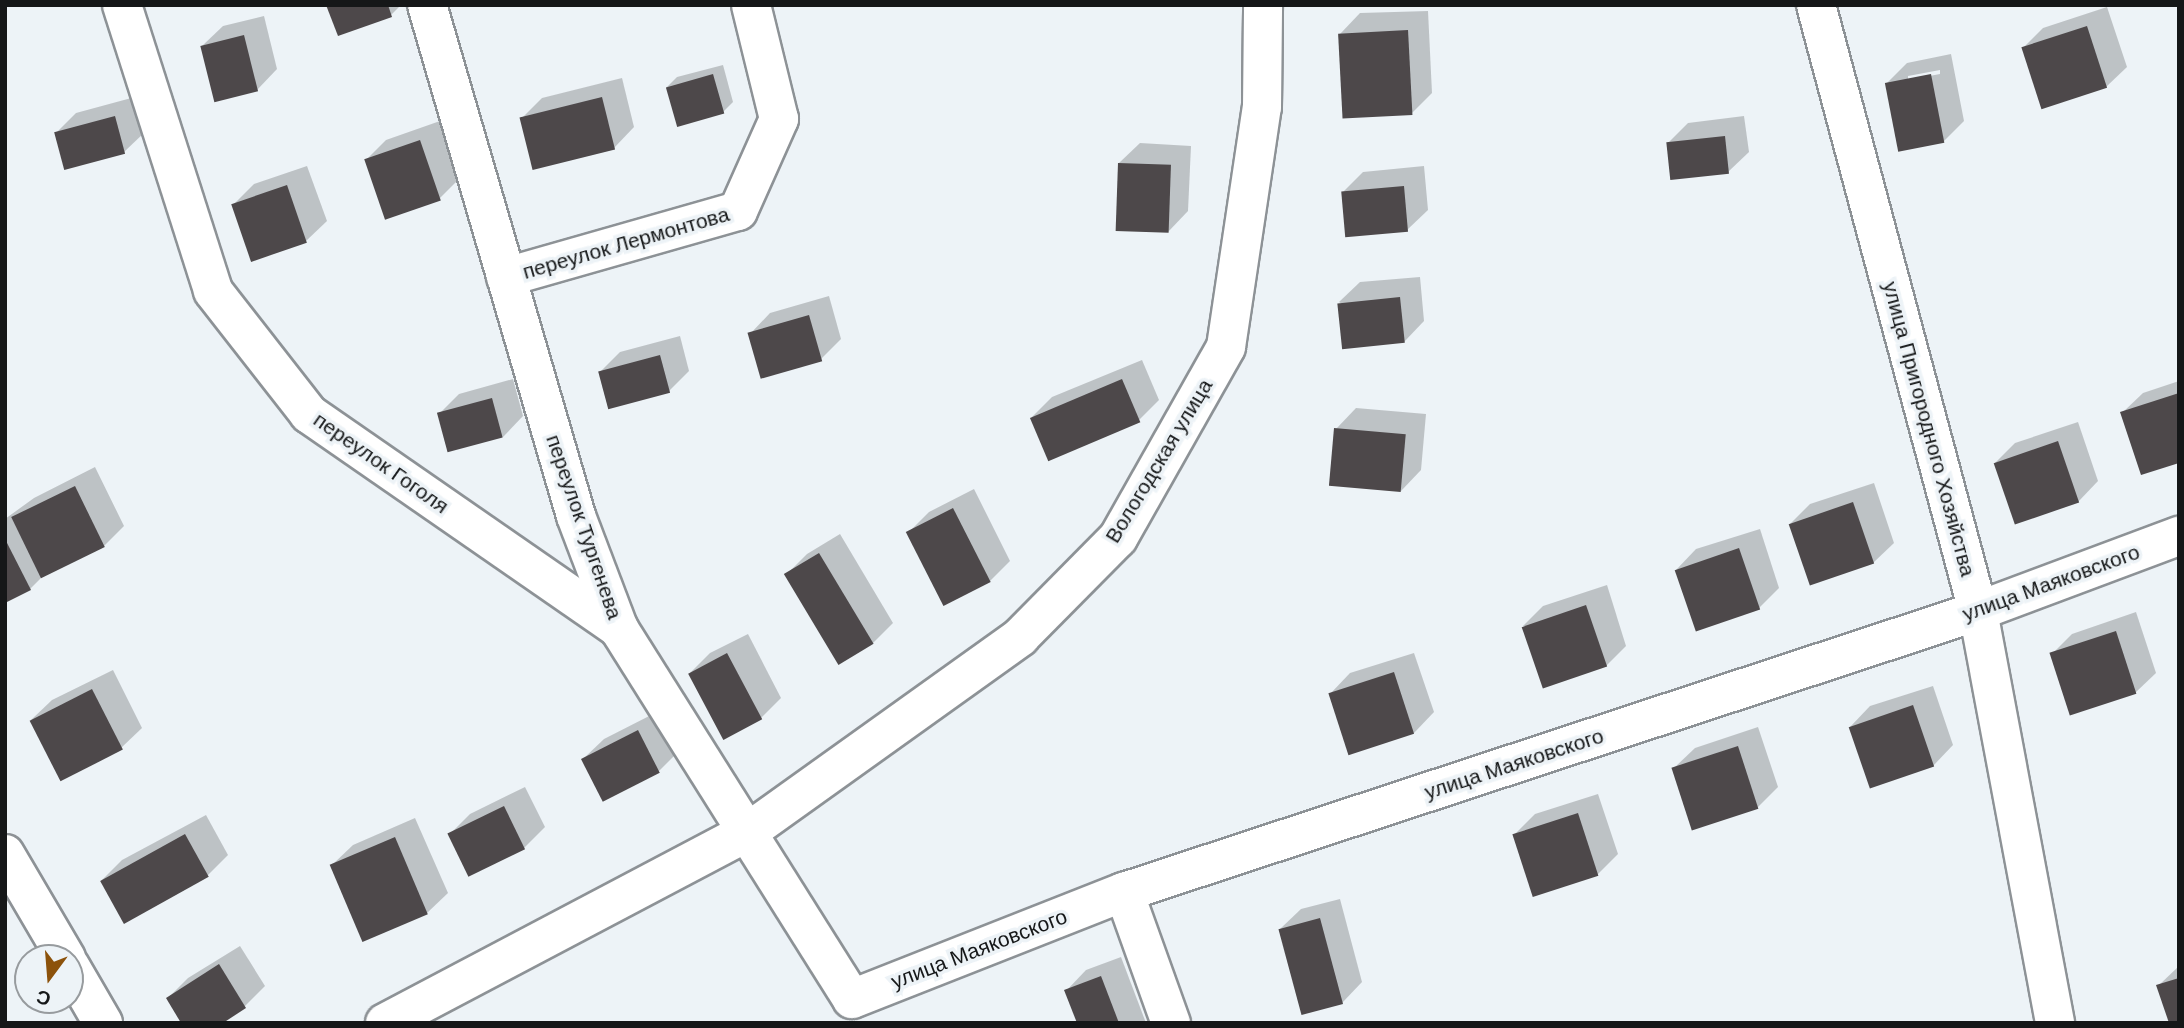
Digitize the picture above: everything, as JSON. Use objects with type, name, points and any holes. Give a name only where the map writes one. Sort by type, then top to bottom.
[{"type":"street","name":"переулок Гоголя","points":[[122,5],[213,291],[310,414],[620,629]]},
{"type":"street","name":"переулок Тургенева","points":[[427,5],[576,516],[620,629],[852,999]]},
{"type":"street","name":"переулок Лермонтова","points":[[506,277],[738,211],[779,119],[751,5]]},
{"type":"street","name":"Вологодская улица","points":[[748,832],[1020,637],[1118,538],[1226,347],[1262,107],[1263,5]]},
{"type":"street","name":"улица Пригородного Хозяйства","points":[[1816,5],[1978,611],[2054,1023]]},
{"type":"street","name":"улица Маяковского","points":[[852,999],[1125,892],[1978,611],[2179,536]]},
{"type":"street","points":[[384,1023],[748,832]]},
{"type":"street","points":[[5,854],[58,944]]},
{"type":"street","points":[[1125,892],[1171,1023]]},
{"type":"street","points":[[84,990],[103,1023]]},
{"type":"building","points":[[326,5],[388,5],[392,17],[338,36]]},
{"type":"building","points":[[2087,26],[2107,88],[2041,109],[2021,47]]},
{"type":"building","points":[[1408,30],[1412,115],[1343,119],[1338,34]]},
{"type":"building","points":[[244,35],[258,91],[214,102],[200,46]]},
{"type":"building","points":[[713,74],[724,113],[677,127],[666,88]]},
{"type":"building","points":[[1931,74],[1944,143],[1898,152],[1885,83]]},
{"type":"building","points":[[602,97],[615,149],[533,170],[520,118]]},
{"type":"building","points":[[115,116],[125,154],[64,170],[54,132]]},
{"type":"building","points":[[1725,136],[1729,174],[1670,180],[1666,142]]},
{"type":"building","points":[[420,140],[441,201],[385,220],[364,159]]},
{"type":"building","points":[[1118,163],[1171,165],[1169,233],[1116,231]]},
{"type":"building","points":[[287,185],[307,243],[251,262],[231,204]]},
{"type":"building","points":[[1404,186],[1408,232],[1345,237],[1341,191]]},
{"type":"building","points":[[1400,297],[1405,343],[1342,349],[1337,304]]},
{"type":"building","points":[[809,315],[822,361],[761,379],[747,333]]},
{"type":"building","points":[[660,355],[670,393],[608,409],[598,372]]},
{"type":"building","points":[[1122,379],[1140,422],[1048,461],[1030,418]]},
{"type":"building","points":[[2179,393],[2179,463],[2141,475],[2120,412]]},
{"type":"building","points":[[492,398],[503,438],[448,452],[437,413]]},
{"type":"building","points":[[1334,428],[1406,434],[1401,492],[1329,486]]},
{"type":"building","points":[[2058,441],[2079,502],[2015,525],[1994,463]]},
{"type":"building","points":[[75,486],[105,547],[41,578],[11,517]]},
{"type":"building","points":[[1853,502],[1874,563],[1810,586],[1789,524]]},
{"type":"building","points":[[953,508],[991,582],[943,606],[906,532]]},
{"type":"building","points":[[5,539],[31,590],[5,603]]},
{"type":"building","points":[[1739,548],[1760,609],[1696,632],[1675,570]]},
{"type":"building","points":[[819,553],[874,644],[838,665],[784,574]]},
{"type":"building","points":[[1586,605],[1607,666],[1543,689],[1522,627]]},
{"type":"building","points":[[2116,631],[2136,694],[2070,715],[2049,653]]},
{"type":"building","points":[[727,653],[762,719],[723,740],[688,674]]},
{"type":"building","points":[[1394,672],[1414,734],[1348,755],[1328,693]]},
{"type":"building","points":[[92,689],[123,750],[61,781],[30,721]]},
{"type":"building","points":[[1913,705],[1934,766],[1870,789],[1849,727]]},
{"type":"building","points":[[638,730],[660,773],[603,802],[581,759]]},
{"type":"building","points":[[1738,746],[1758,809],[1692,830],[1671,768]]},
{"type":"building","points":[[504,806],[525,849],[468,877],[447,834]]},
{"type":"building","points":[[1578,813],[1598,876],[1533,897],[1512,834]]},
{"type":"building","points":[[185,834],[209,877],[124,924],[100,881]]},
{"type":"building","points":[[395,837],[428,914],[362,942],[330,865]]},
{"type":"building","points":[[1320,918],[1343,1004],[1302,1015],[1278,929]]},
{"type":"building","points":[[219,964],[246,1008],[223,1023],[181,1023],[166,998]]},
{"type":"building","points":[[1101,976],[1119,1023],[1077,1023],[1064,990]]},
{"type":"building","points":[[2179,978],[2179,1023],[2169,1023],[2156,985]]}]
